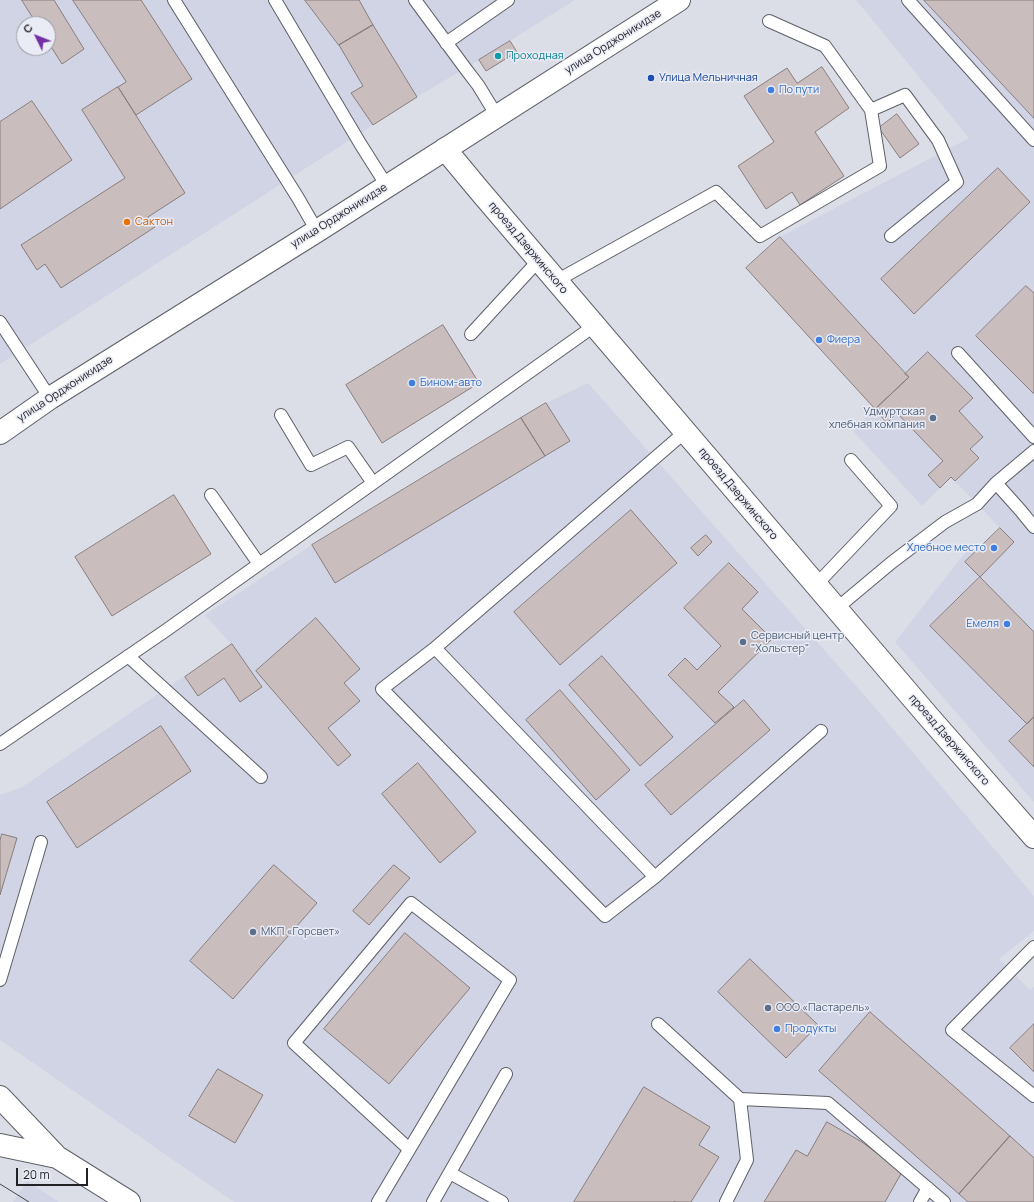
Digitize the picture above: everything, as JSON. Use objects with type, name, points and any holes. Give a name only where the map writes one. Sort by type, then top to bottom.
[{"type":"street","name":"улица Орджоникидзе","points":[[0,432],[50,398],[317,231],[679,0]]},
{"type":"street","name":"проезд Дзержинского","points":[[445,149],[836,609],[1034,837]]},
{"type":"street","points":[[0,1097],[58,1157],[129,1202]]},
{"type":"street","points":[[0,1145],[58,1157]]},
{"type":"lane","points":[[174,0],[298,198],[317,231]]},
{"type":"lane","points":[[275,0],[361,146],[387,186]]},
{"type":"lane","points":[[415,0],[478,85],[497,116]]},
{"type":"lane","points":[[446,43],[508,0]]},
{"type":"lane","points":[[908,0],[1034,140]]},
{"type":"lane","points":[[556,281],[716,192],[760,236],[880,166],[871,110],[825,46],[769,20]]},
{"type":"lane","points":[[871,110],[905,95],[938,140],[957,182],[891,236]]},
{"type":"lane","points":[[471,334],[539,260]]},
{"type":"lane","points":[[0,322],[50,398]]},
{"type":"lane","points":[[0,744],[259,564],[594,326]]},
{"type":"lane","points":[[958,353],[1034,437]]},
{"type":"lane","points":[[281,414],[311,465],[348,447],[373,483]]},
{"type":"lane","points":[[686,432],[436,648],[382,689],[605,916],[654,877],[822,730]]},
{"type":"lane","points":[[836,609],[891,563],[945,522],[977,504],[996,482],[1034,451]]},
{"type":"lane","points":[[816,585],[891,506],[851,460]]},
{"type":"lane","points":[[996,482],[1034,527]]},
{"type":"lane","points":[[211,495],[259,564]]},
{"type":"lane","points":[[436,648],[654,877]]},
{"type":"lane","points":[[128,656],[261,777]]},
{"type":"lane","points":[[0,980],[41,842]]},
{"type":"lane","points":[[378,1202],[510,980],[411,903],[294,1043],[409,1149]]},
{"type":"lane","points":[[1034,947],[952,1030],[1034,1096]]},
{"type":"lane","points":[[658,1024],[740,1099],[828,1103],[944,1202]]},
{"type":"lane","points":[[433,1202],[506,1074]]},
{"type":"lane","points":[[726,1202],[747,1160],[740,1099]]},
{"type":"lane","points":[[450,1173],[502,1202]]},
{"type":"lane","points":[[920,1202],[928,1188]]},
{"type":"shaded area","points":[[0,0],[575,0],[417,97],[0,364]]},
{"type":"shaded area","points":[[856,0],[1034,0],[1034,802],[895,642],[970,548],[975,552],[1000,528],[951,477],[922,506],[853,431],[909,377],[780,237],[969,138]]},
{"type":"shaded area","points":[[588,383],[872,704],[1034,896],[1034,931],[999,959],[1030,990],[1034,987],[1034,1202],[234,1202],[0,1040],[0,795],[22,787],[231,644],[205,615],[312,545],[546,403]]},
{"type":"shaded area","points":[[27,1181],[59,1202],[13,1202]]},
{"type":"building","points":[[22,0],[54,0],[84,49],[62,64],[56,55],[56,16],[32,16]]},
{"type":"building","points":[[73,0],[141,0],[192,79],[136,115],[118,87],[126,82]]},
{"type":"building","points":[[305,0],[359,0],[373,25],[339,45]]},
{"type":"building","points":[[924,0],[1034,0],[1034,118]]},
{"type":"building","points":[[373,25],[417,97],[373,125],[351,93],[363,86],[339,45]]},
{"type":"building","name":"Проходная","points":[[510,41],[517,52],[486,71],[479,60]]},
{"type":"building","points":[[822,67],[849,108],[815,132],[844,176],[800,205],[792,192],[766,209],[738,166],[774,142],[744,96],[787,68],[797,83]]},
{"type":"building","points":[[118,87],[185,193],[148,217],[155,227],[61,288],[45,264],[37,270],[21,245],[125,178],[82,110]]},
{"type":"building","points":[[32,101],[72,160],[0,209],[0,122]]},
{"type":"building","points":[[897,114],[919,144],[900,158],[879,128]]},
{"type":"building","points":[[998,168],[1030,202],[914,314],[881,279]]},
{"type":"building","points":[[780,237],[909,377],[875,409],[746,268]]},
{"type":"building","points":[[1026,286],[1034,293],[1034,394],[976,336]]},
{"type":"building","points":[[443,325],[479,383],[382,443],[346,385]]},
{"type":"building","name":"Удмуртская хлебная компания","points":[[928,352],[973,398],[959,411],[983,437],[970,449],[979,458],[955,481],[951,477],[940,488],[928,475],[943,461],[897,413],[887,423],[875,409],[909,377],[905,374]]},
{"type":"building","points":[[546,403],[570,441],[545,456],[521,418]]},
{"type":"building","points":[[521,418],[545,456],[335,583],[312,545]]},
{"type":"building","points":[[174,495],[211,554],[112,616],[75,557]]},
{"type":"building","points":[[631,510],[677,563],[560,665],[514,612]]},
{"type":"building","points":[[1000,528],[1014,542],[980,577],[965,562]]},
{"type":"building","points":[[706,535],[712,542],[698,556],[691,548]]},
{"type":"building","name":"Сервисный центр \"Хольстер\"","points":[[729,563],[758,592],[742,609],[772,639],[718,692],[734,707],[715,723],[668,675],[685,658],[697,670],[721,646],[684,608]]},
{"type":"building","points":[[980,577],[1034,632],[1034,717],[1027,724],[930,626]]},
{"type":"building","points":[[316,618],[360,669],[344,683],[360,701],[328,728],[351,755],[338,766],[256,671]]},
{"type":"building","points":[[232,644],[262,687],[240,702],[224,678],[198,696],[185,677]]},
{"type":"building","points":[[602,656],[673,737],[640,766],[569,685]]},
{"type":"building","points":[[560,690],[630,770],[596,800],[526,720]]},
{"type":"building","points":[[744,700],[770,730],[671,815],[645,785]]},
{"type":"building","points":[[1034,717],[1034,767],[1009,741]]},
{"type":"building","points":[[161,726],[191,771],[77,848],[47,802]]},
{"type":"building","points":[[418,763],[476,832],[440,863],[382,794]]},
{"type":"building","points":[[2,834],[17,838],[0,895],[0,841]]},
{"type":"building","name":"МКП «Горсвет»","points":[[274,865],[317,903],[233,999],[190,961]]},
{"type":"building","points":[[394,865],[410,878],[369,925],[353,911]]},
{"type":"building","points":[[405,933],[470,988],[389,1084],[324,1029]]},
{"type":"building","name":"ООО «Пастарель»","points":[[750,959],[818,1025],[786,1058],[718,992]]},
{"type":"building","points":[[870,1012],[1010,1136],[959,1194],[819,1071]]},
{"type":"building","points":[[1034,1024],[1034,1072],[1010,1048]]},
{"type":"building","points":[[218,1069],[263,1095],[235,1143],[189,1116]]},
{"type":"building","points":[[644,1087],[710,1127],[699,1145],[719,1157],[691,1202],[574,1202]]},
{"type":"building","points":[[827,1122],[862,1142],[902,1172],[885,1202],[764,1202],[796,1150],[807,1156]]},
{"type":"building","points":[[1010,1136],[1034,1158],[1034,1202],[968,1202],[959,1194]]},
{"type":"tram line","points":[[0,1184],[29,1202]]},
{"type":"place","name":"Проходная","points":[[498,56]]},
{"type":"place","name":"Улица Мельничная","points":[[651,78]]},
{"type":"place","name":"По пути","points":[[771,90]]},
{"type":"place","name":"Сактон","points":[[127,222]]},
{"type":"place","name":"Фиера","points":[[819,340]]},
{"type":"place","name":"Бином-авто","points":[[412,383]]},
{"type":"place","name":"Удмуртская хлебная компания","points":[[933,418]]},
{"type":"place","name":"Хлебное место","points":[[994,548]]},
{"type":"place","name":"Емеля","points":[[1007,624]]},
{"type":"place","name":"Сервисный центр \"Хольстер\"","points":[[743,642]]},
{"type":"place","name":"МКП «Горсвет»","points":[[253,932]]},
{"type":"place","name":"ООО «Пастарель»","points":[[768,1008]]},
{"type":"place","name":"Продукты","points":[[777,1029]]}]
